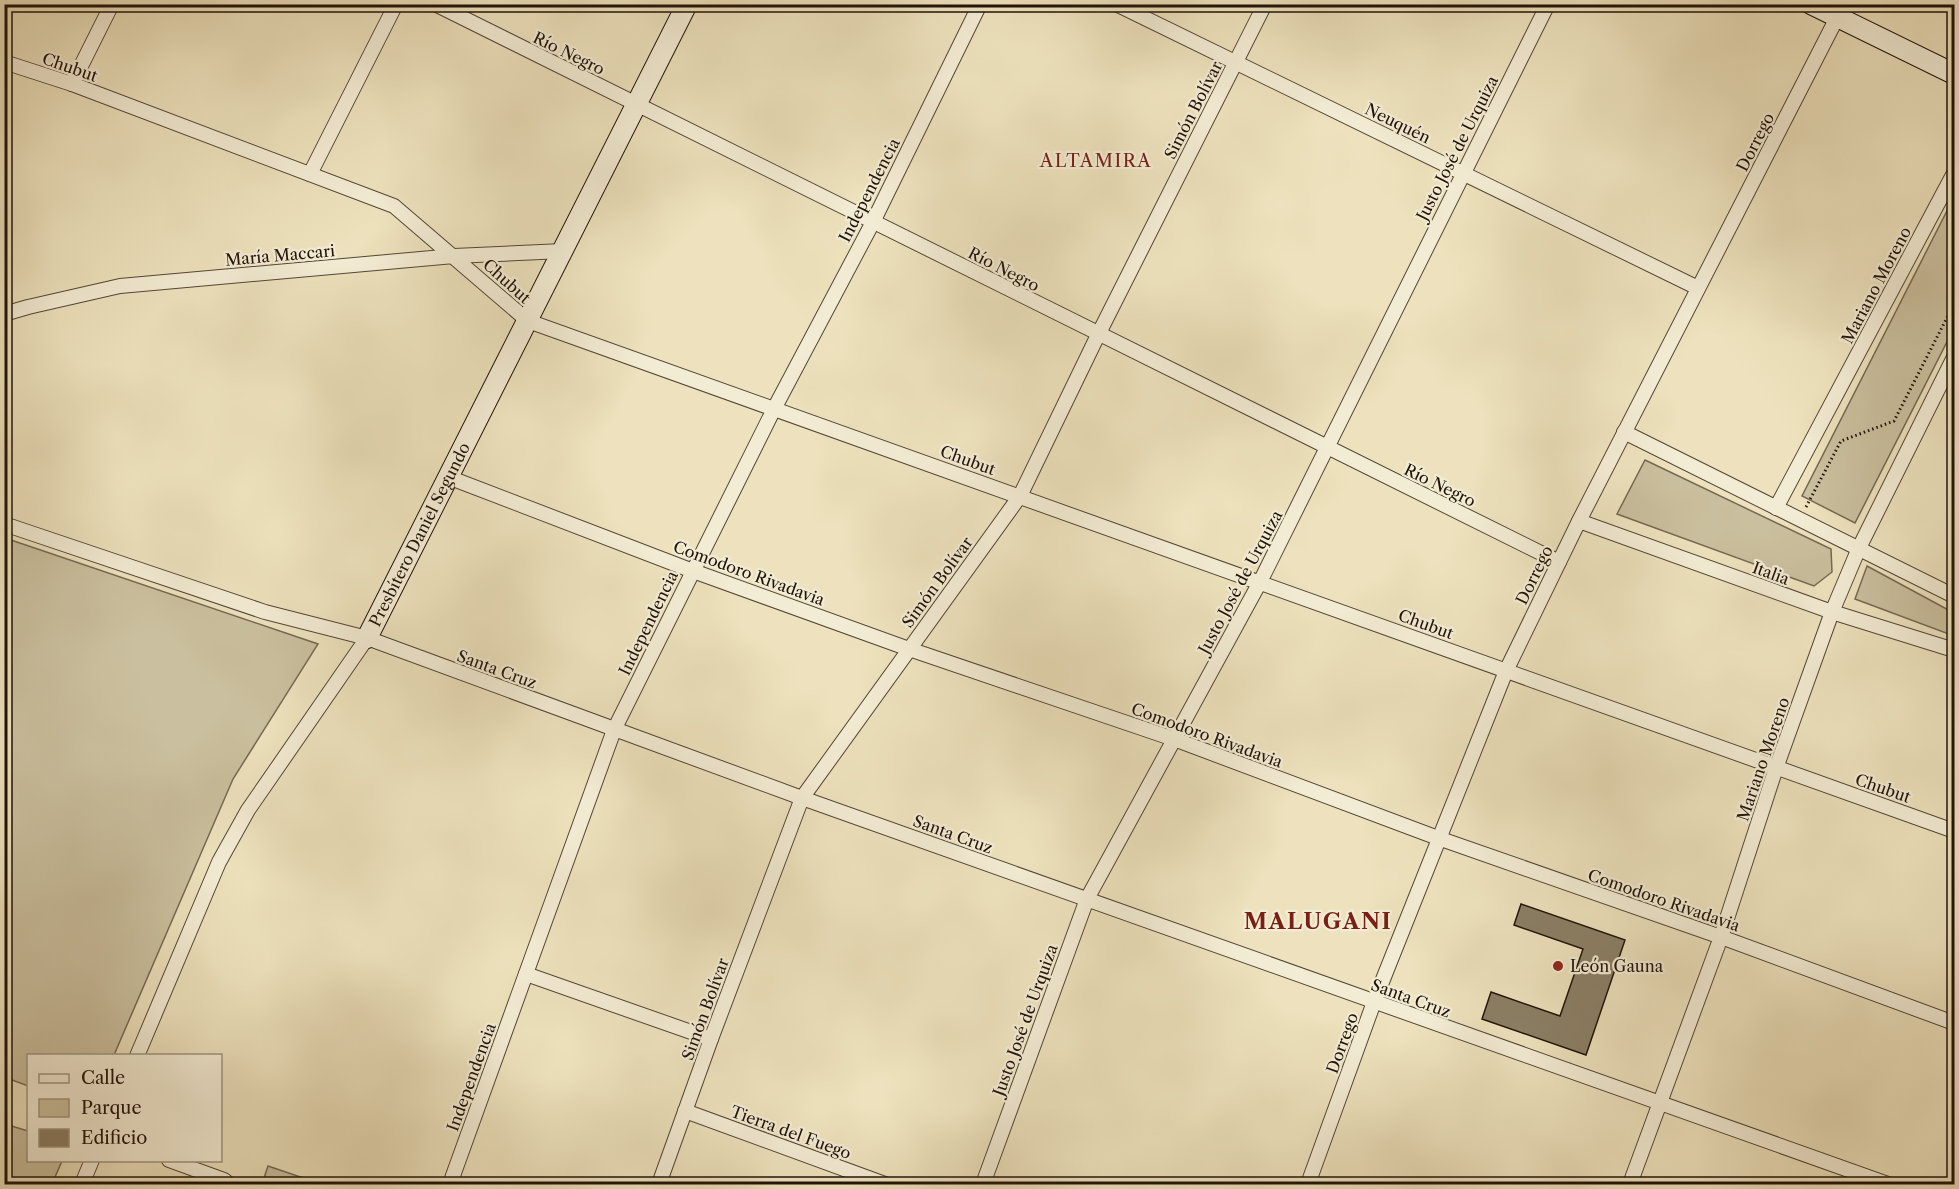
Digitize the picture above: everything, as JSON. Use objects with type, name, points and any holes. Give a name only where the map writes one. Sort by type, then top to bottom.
[{"type":"main road","name":"Presbítero Daniel Segundo","points":[[367,638],[687,4]]},
{"type":"main road","points":[[1811,4],[1841,11],[1954,74]]},
{"type":"street","points":[[72,84],[112,4]]},
{"type":"street","points":[[310,174],[396,4]]},
{"type":"street","name":"Río Negro","points":[[435,4],[1559,562]]},
{"type":"street","name":"Independencia","points":[[450,1185],[614,730],[774,409],[873,222],[980,4]]},
{"type":"street","name":"Neuquén","points":[[1116,4],[1698,288]]},
{"type":"street","name":"Simón Bolívar","points":[[659,1185],[711,1038],[802,798],[1020,496],[1098,335],[1265,4]]},
{"type":"street","name":"Justo José de Urquiza","points":[[983,1185],[1087,899],[1260,582],[1548,4]]},
{"type":"street","name":"Dorrego","points":[[1308,1185],[1374,1002],[1506,671],[1624,432],[1841,11]]},
{"type":"street","name":"Chubut","points":[[4,62],[72,84],[394,206],[528,321],[1954,831]]},
{"type":"street","name":"Mariano Moreno","points":[[1776,508],[1954,173]]},
{"type":"street","name":"María Maccari","points":[[4,314],[120,286],[454,256],[562,251]]},
{"type":"street","name":"Mariano Moreno","points":[[1630,1185],[1721,937],[1776,768],[1832,612],[1858,548],[1954,357]]},
{"type":"street","points":[[1624,432],[1954,596]]},
{"type":"street","name":"Comodoro Rivadavia","points":[[448,477],[693,571],[909,649],[1174,739],[1438,838],[1721,937],[1954,1023]]},
{"type":"street","name":"Italia","points":[[1579,521],[1832,612],[1954,651]]},
{"type":"street","name":"Santa Cruz","points":[[4,524],[265,612],[367,638],[802,798],[1888,1185]]},
{"type":"street","name":"Presbítero Daniel Segundo","points":[[138,1054],[225,851],[248,810],[367,638]]},
{"type":"street","points":[[526,974],[711,1038]]},
{"type":"street","name":"Tierra del Fuego","points":[[685,1111],[885,1185]]},
{"type":"street","points":[[82,1185],[92,1162]]},
{"type":"street","points":[[173,1162],[225,1180],[229,1185]]},
{"type":"path","points":[[1800,519],[1841,441],[1894,421],[1954,304]]},
{"type":"green space","points":[[1954,197],[1954,328],[1855,523],[1802,496]]},
{"type":"green space","points":[[1645,460],[1831,549],[1832,572],[1814,586],[1617,514]]},
{"type":"green space","points":[[5,538],[318,644],[233,779],[114,1054],[27,1054],[27,1086],[4,1077]]},
{"type":"green space","points":[[1867,566],[1954,613],[1954,636],[1855,599]]},
{"type":"green space","points":[[5,1124],[27,1131],[27,1162],[62,1162],[52,1184],[5,1184]]},
{"type":"green space","points":[[268,1166],[321,1184],[262,1184]]},
{"type":"building","name":"León Gauna","points":[[1521,904],[1625,940],[1586,1055],[1482,1019],[1491,992],[1560,1016],[1583,949],[1514,925]]},
{"type":"place","name":"León Gauna","points":[[1558,966]]},
{"type":"district","name":"ALTAMIRA","points":[[1096,161]]},
{"type":"district","name":"MALUGANI","points":[[1318,921]]}]
